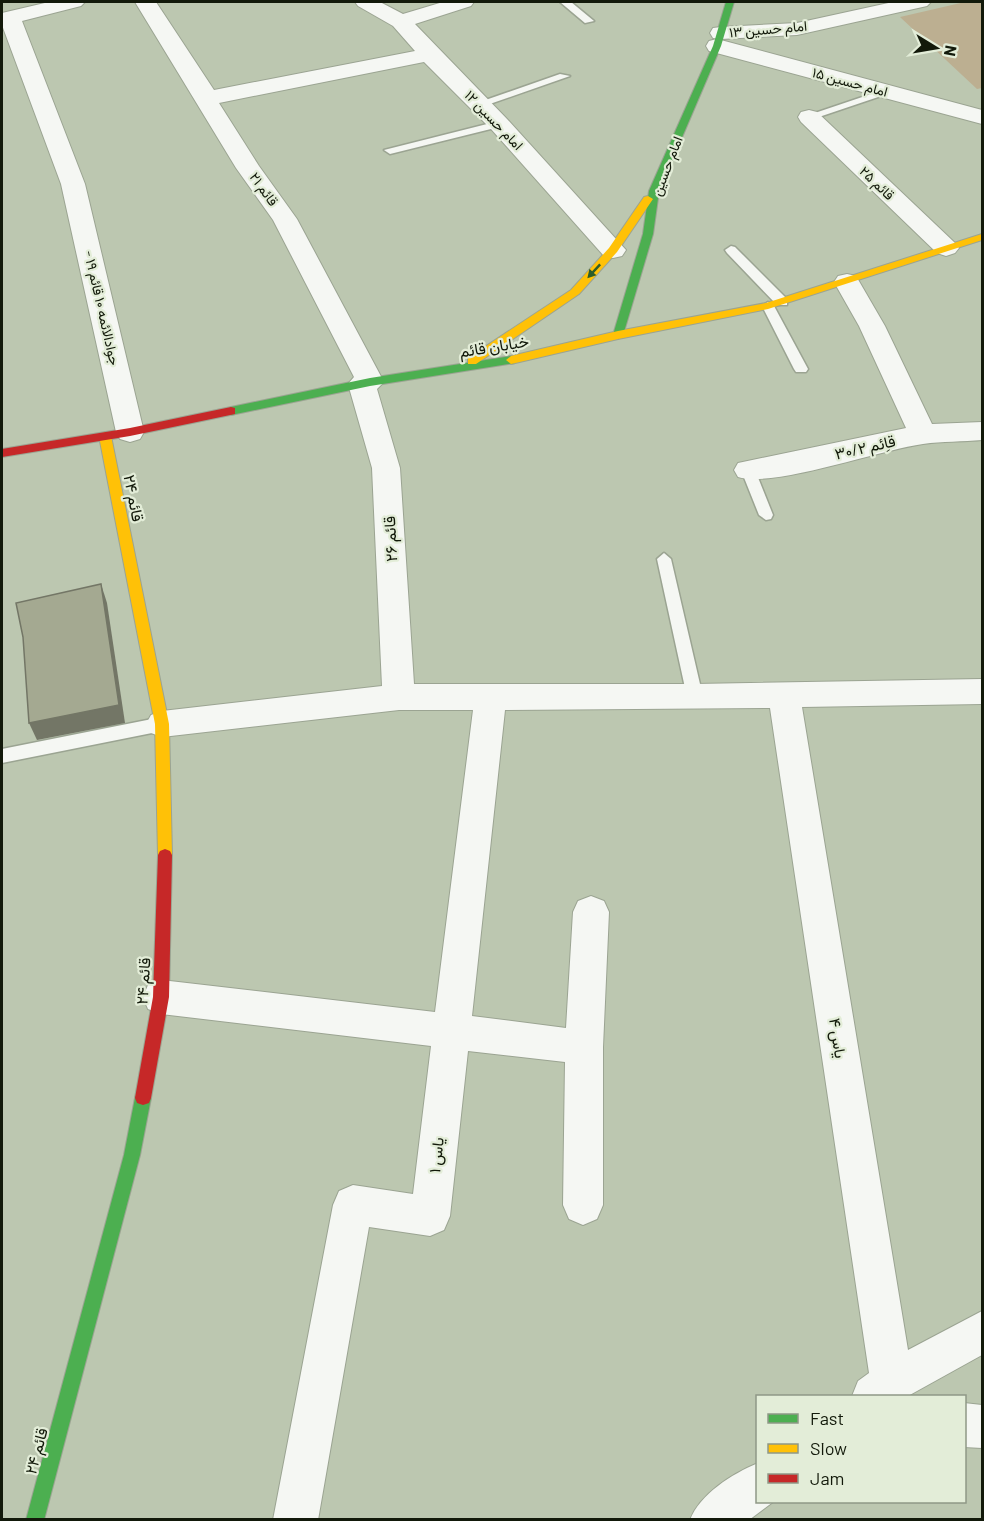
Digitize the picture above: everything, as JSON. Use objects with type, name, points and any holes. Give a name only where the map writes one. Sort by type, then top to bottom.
[{"type":"street","points":[[6,18],[74,2]]},
{"type":"street","name":"قائم ۲۱","points":[[146,2],[208,98],[248,168],[285,219],[366,383]]},
{"type":"street","name":"امام حسین ۱۲","points":[[365,2],[401,21],[429,54],[499,124],[613,250]]},
{"type":"street","points":[[401,21],[464,2]]},
{"type":"street","name":"امام حسین","points":[[618,335],[648,234],[654,191],[719,40],[730,2]]},
{"type":"street","name":"امام حسین ۱۳","points":[[719,40],[796,29],[920,2]]},
{"type":"street","name":"- جوادالائمه ۱۰ قائم ۱۹","points":[[6,18],[73,184],[130,432]]},
{"type":"street","name":"امام حسین ۱۵","points":[[719,40],[887,92],[982,117]]},
{"type":"street","points":[[208,98],[429,54]]},
{"type":"street","name":"قائم ۲۵","points":[[809,117],[946,248]]},
{"type":"street","points":[[463,367],[574,292],[613,250],[654,191]]},
{"type":"street","name":"خیابان قائم","points":[[2,453],[130,432],[366,383],[536,356],[618,335],[768,306],[982,237]]},
{"type":"street","points":[[847,282],[872,326],[923,434]]},
{"type":"street","name":"قائم ۲۶","points":[[366,383],[386,468],[399,697]]},
{"type":"street","name":"قاِئم ۳۰/۲","points":[[748,470],[780,466],[923,434],[982,431]]},
{"type":"street","name":"قائم ۲۴","points":[[35,1520],[132,1155],[161,997],[165,862],[162,724],[105,436]]},
{"type":"street","points":[[162,724],[399,697],[490,699],[695,697],[982,691]]},
{"type":"street","name":"یاس ۴","points":[[784,694],[883,1389]]},
{"type":"street","name":"یاس ۱","points":[[295,1520],[353,1204],[430,1216],[490,699]]},
{"type":"street","points":[[583,1205],[585,1047],[591,912]]},
{"type":"street","points":[[161,997],[585,1047]]},
{"type":"street","points":[[883,1389],[982,1332]]},
{"type":"street","points":[[966,1425],[982,1426]]},
{"type":"street","points":[[712,1520],[756,1487]]},
{"type":"lane","points":[[565,2],[589,21]]},
{"type":"lane","points":[[480,104],[564,76]]},
{"type":"lane","points":[[809,117],[887,92]]},
{"type":"lane","points":[[390,150],[499,124]]},
{"type":"lane","points":[[731,250],[782,302]]},
{"type":"lane","points":[[768,306],[801,369]]},
{"type":"lane","points":[[748,470],[766,514]]},
{"type":"lane","points":[[664,558],[695,697]]},
{"type":"lane","points":[[2,756],[162,724]]},
{"type":"shaded area","points":[[965,2],[982,2],[982,88],[977,89],[900,17]]},
{"type":"building","points":[[101,584],[119,705],[29,723],[23,637],[16,603]]},
{"type":"traffic: fast","points":[[618,335],[648,234],[654,191],[717,46],[730,2]]},
{"type":"traffic: fast","points":[[231,411],[370,382],[511,360]]},
{"type":"traffic: fast","points":[[35,1520],[132,1155],[143,1098]]},
{"type":"traffic: slow","points":[[472,361],[575,292],[613,250],[648,199]]},
{"type":"traffic: slow","points":[[511,360],[618,335],[768,306],[982,237]]},
{"type":"traffic: slow","points":[[105,436],[162,724],[165,855]]},
{"type":"traffic: jam","points":[[2,453],[130,432],[231,411]]},
{"type":"traffic: jam","points":[[143,1098],[161,997],[165,855]]}]
